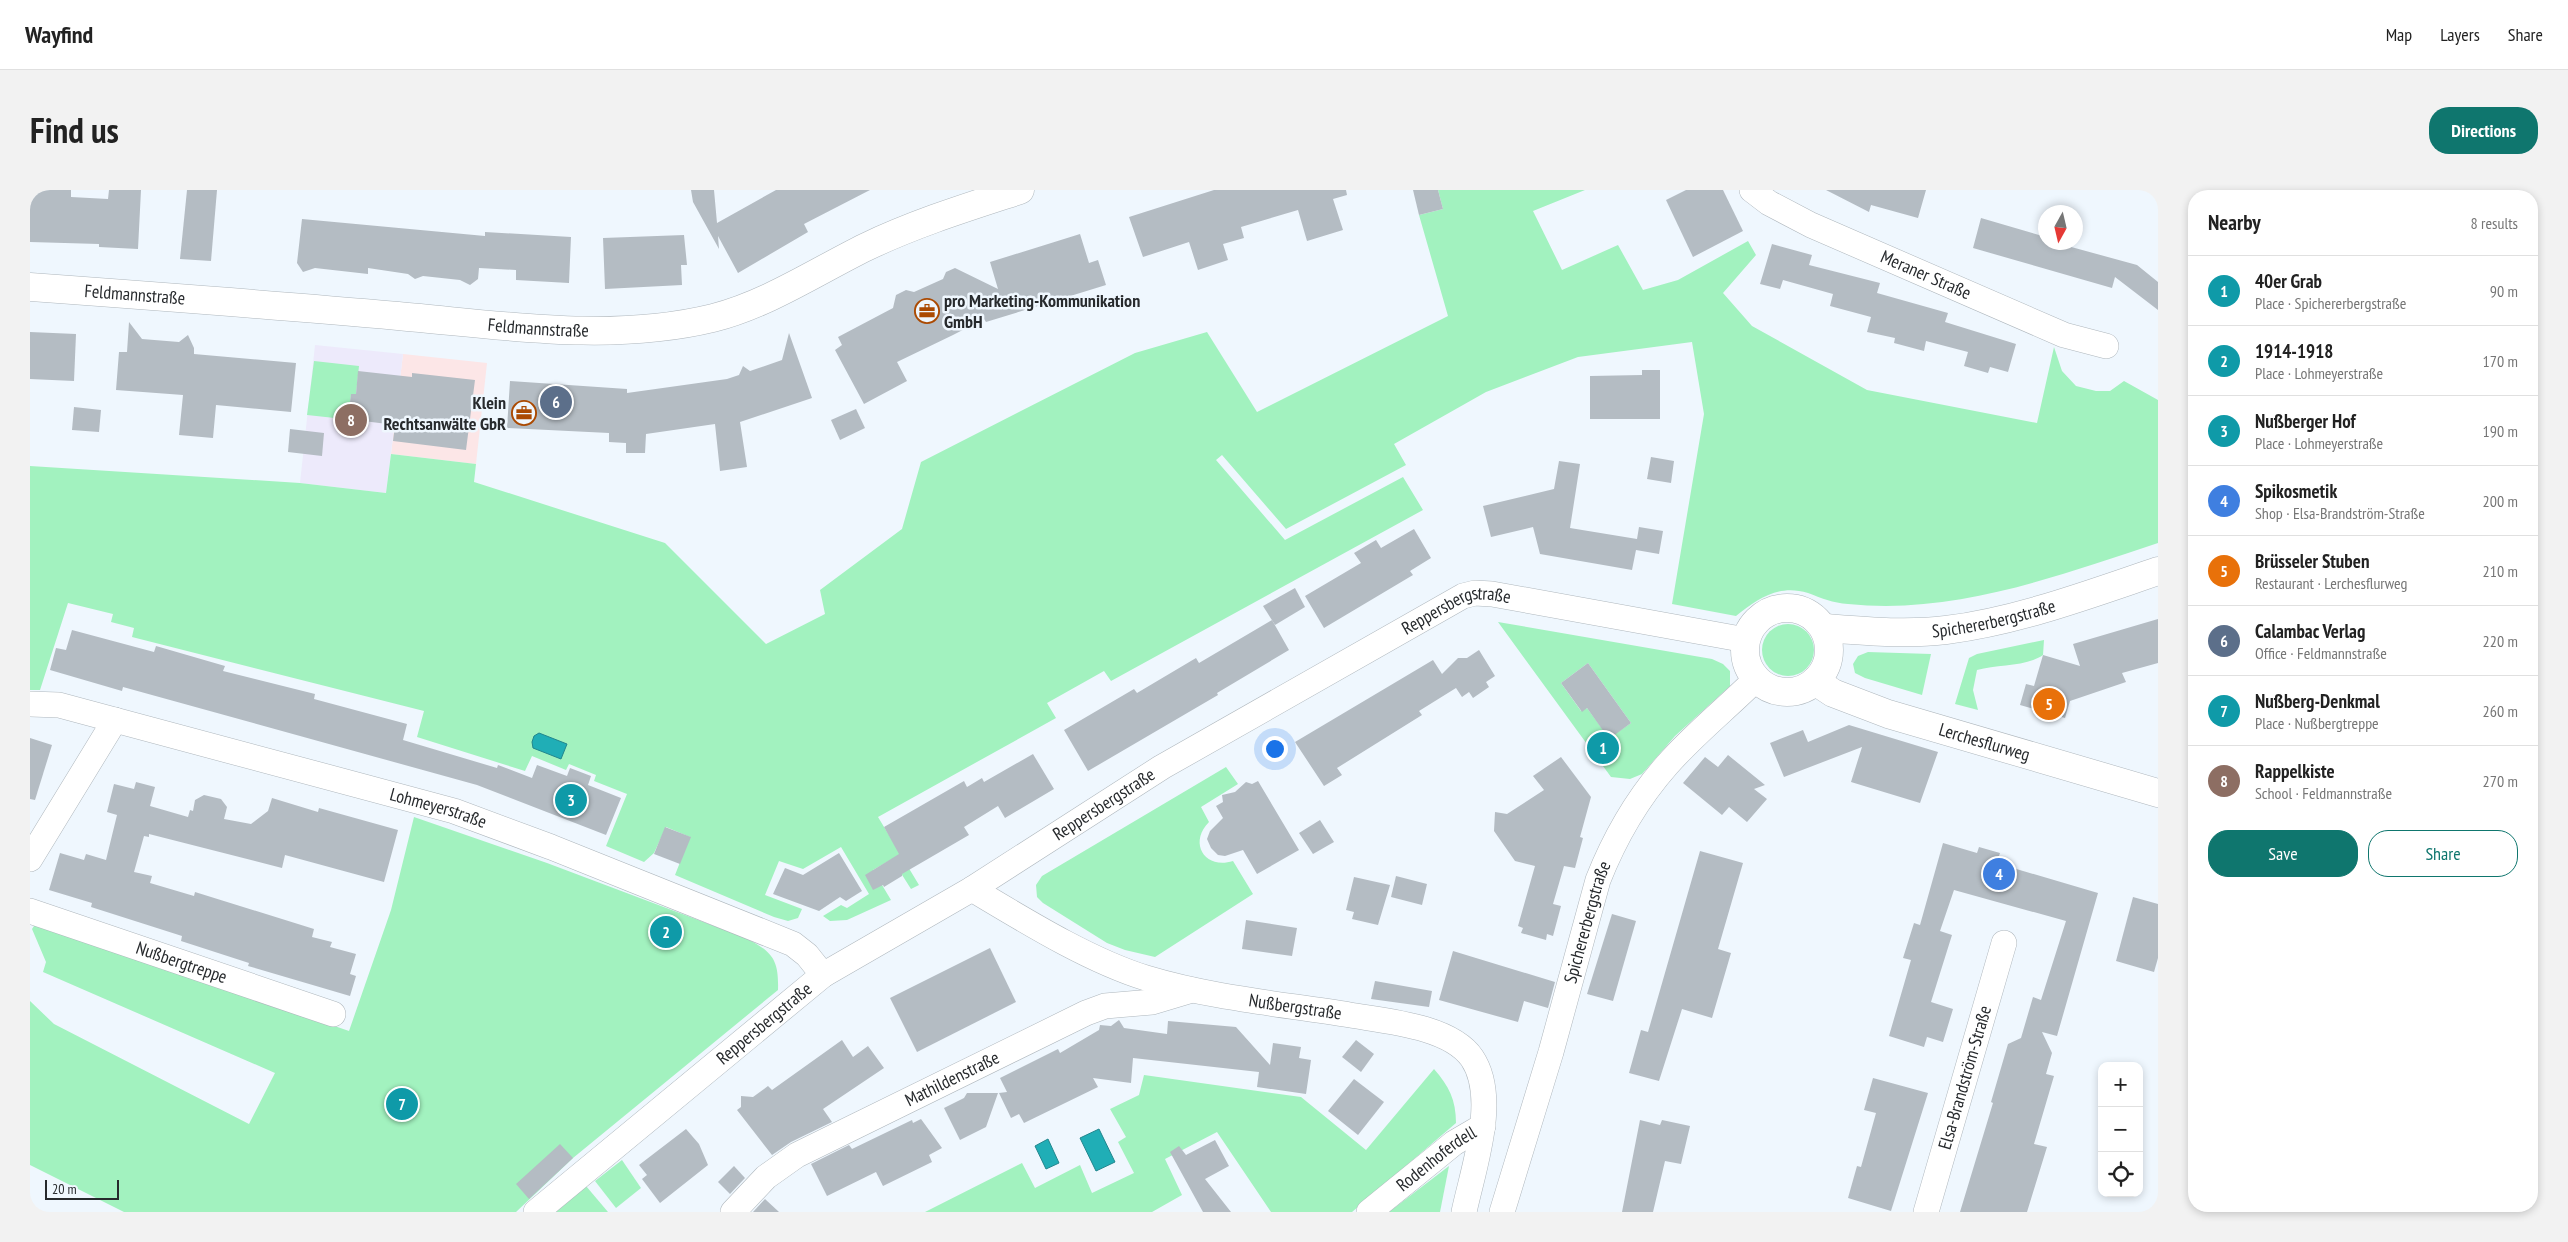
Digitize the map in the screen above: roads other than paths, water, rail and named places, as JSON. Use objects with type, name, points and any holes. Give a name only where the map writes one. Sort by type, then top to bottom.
[{"type":"street","name":"Feldmannstraße","points":[[30,287],[210,300],[573,331],[668,327],[715,317],[740,308],[780,292],[914,225],[1020,190]]},
{"type":"street","name":"Meraner Straße","points":[[1752,190],[1770,203],[1811,226],[2064,335],[2106,346]]},
{"type":"street","name":"Spichererbergstraße","points":[[1824,628],[1909,632],[1965,627],[2070,600],[2158,571]]},
{"type":"street","name":"Reppersbergstraße","points":[[536,1212],[823,975],[972,889],[1162,767],[1463,596],[1475,593],[1492,594],[1746,640]]},
{"type":"street","points":[[1784,607],[1800,609],[1814,616],[1824,628],[1829,639],[1829,656],[1823,673],[1816,682],[1806,688],[1785,692],[1765,686],[1756,679],[1746,661],[1746,640],[1756,621],[1767,612],[1784,607]]},
{"type":"street","name":"Spichererbergstraße","points":[[1502,1212],[1551,1052],[1598,880],[1609,853],[1626,819],[1667,765],[1756,679]]},
{"type":"street","name":"Lerchesflurweg","points":[[1816,682],[1833,693],[1888,714],[2158,793]]},
{"type":"street","name":"Lohmeyerstraße","points":[[30,704],[59,705],[454,811],[551,847],[793,944],[807,955],[823,975]]},
{"type":"street","points":[[30,859],[114,720]]},
{"type":"street","name":"Nußbergstraße","points":[[972,889],[1119,968],[1192,990],[1421,1027],[1458,1046],[1470,1056],[1478,1069],[1482,1084],[1483,1126],[1464,1212]]},
{"type":"street","name":"Nußbergtreppe","points":[[30,911],[36,911],[333,1014]]},
{"type":"street","name":"Elsa-Brandström-Straße","points":[[1926,1212],[2004,943]]},
{"type":"street","name":"Mathildenstraße","points":[[733,1212],[766,1178],[797,1155],[1068,1022],[1105,1006],[1152,1002],[1192,990]]},
{"type":"street","name":"Rodenhoferdell","points":[[1369,1212],[1454,1143],[1483,1126]]},
{"type":"water","points":[[539,733],[567,744],[561,759],[533,748],[534,736]]},
{"type":"water","points":[[1099,1129],[1115,1162],[1096,1171],[1080,1138]]},
{"type":"water","points":[[1048,1139],[1059,1163],[1046,1169],[1035,1146]]},
{"type":"place","name":"pro Marketing-Kommunikation GmbH","points":[[927,311]]},
{"type":"place","name":"Calambac Verlag","points":[[556,402]]},
{"type":"place","name":"Klein Rechtsanwälte GbR","points":[[524,413]]},
{"type":"place","name":"Rappelkiste","points":[[351,420]]},
{"type":"place","name":"Brüsseler Stuben","points":[[2049,704]]},
{"type":"place","name":"40er Grab","points":[[1603,748]]},
{"type":"place","name":"Nußberger Hof","points":[[571,800]]},
{"type":"place","name":"Spikosmetik","points":[[1999,874]]},
{"type":"place","name":"1914-1918","points":[[666,932]]},
{"type":"place","name":"Nußberg-Denkmal","points":[[402,1104]]}]
